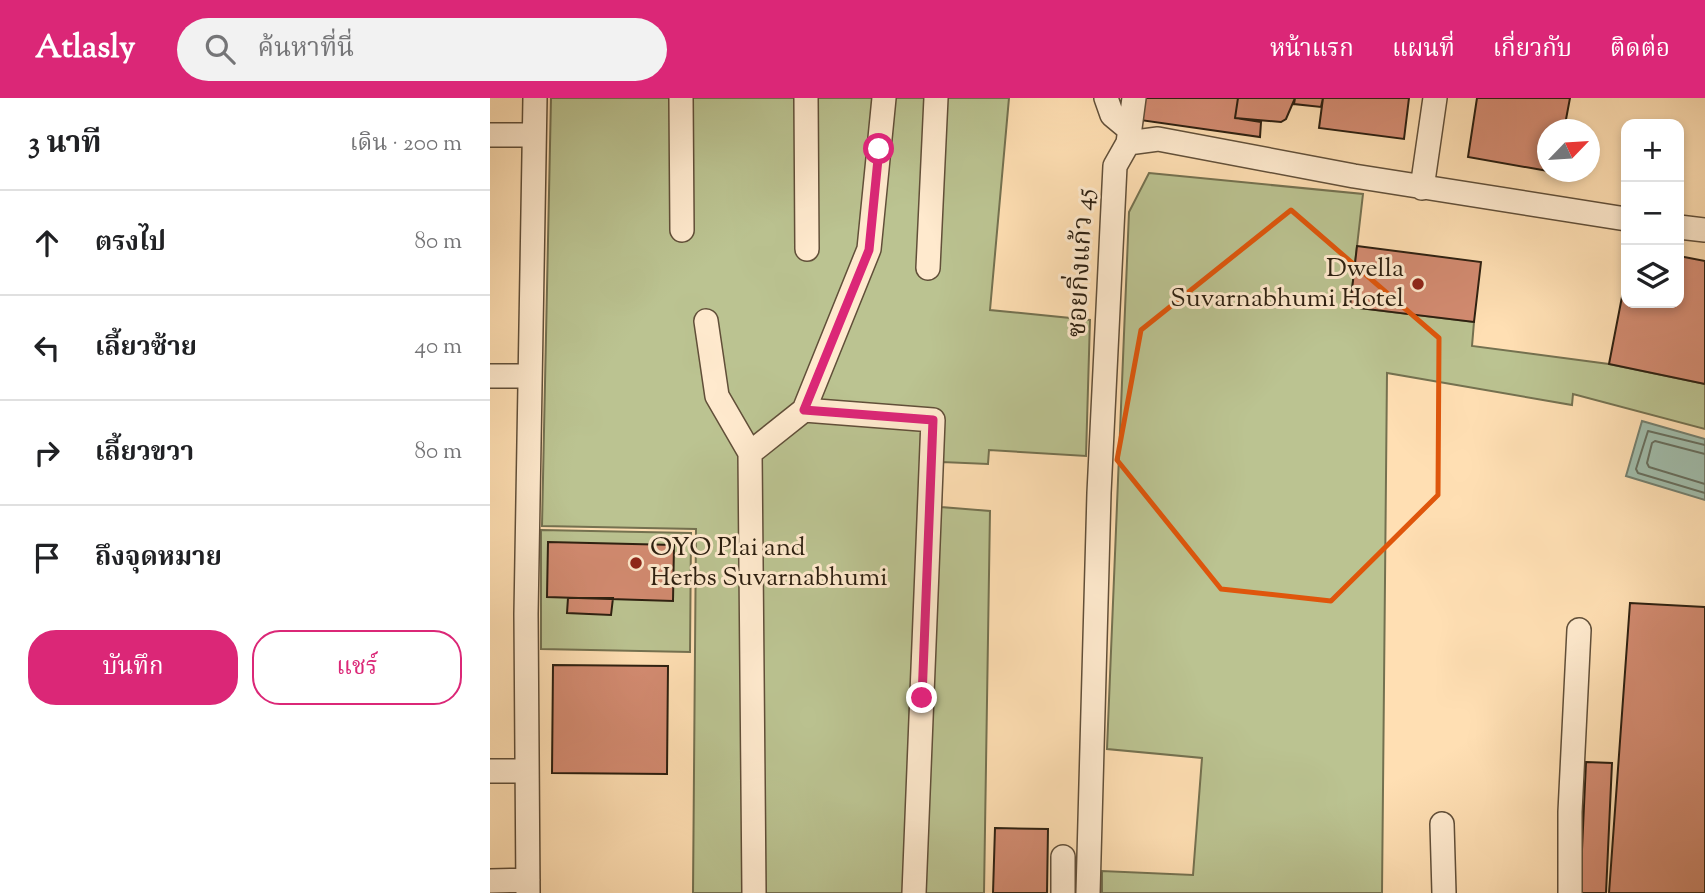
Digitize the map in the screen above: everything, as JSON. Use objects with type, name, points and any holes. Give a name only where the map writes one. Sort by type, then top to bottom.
[{"type":"street","points":[[490,881],[528,887],[526,614],[535,98]]},
{"type":"street","points":[[681,98],[682,230]]},
{"type":"street","points":[[806,98],[807,249]]},
{"type":"street","points":[[750,453],[804,410],[869,250],[884,98]]},
{"type":"street","points":[[928,268],[936,98]]},
{"type":"street","points":[[1106,98],[1112,115],[1129,137],[1158,139],[1422,188],[1621,218]]},
{"type":"street","name":"ซอยกิ่งแก้ว 45","points":[[1088,893],[1098,507],[1115,166],[1129,137],[1134,98]]},
{"type":"street","points":[[1422,188],[1435,98]]},
{"type":"street","points":[[490,135],[534,135]]},
{"type":"street","points":[[1684,227],[1705,230]]},
{"type":"street","points":[[706,321],[717,396],[750,453],[754,893]]},
{"type":"street","points":[[490,376],[530,376]]},
{"type":"street","points":[[804,410],[933,420],[914,893]]},
{"type":"street","points":[[1570,893],[1570,812],[1579,630]]},
{"type":"street","points":[[490,771],[527,771]]},
{"type":"street","points":[[1442,824],[1444,893]]},
{"type":"street","points":[[1063,857],[1063,893]]},
{"type":"highlighted area","points":[[1291,210],[1439,338],[1438,495],[1331,601],[1221,589],[1117,460],[1141,330]]},
{"type":"green space","points":[[551,98],[1009,98],[990,310],[1090,320],[1086,456],[989,450],[988,464],[942,462],[941,507],[990,511],[984,893],[693,893],[696,529],[542,526]]},
{"type":"green space","points":[[1149,173],[1363,194],[1350,307],[1474,322],[1472,346],[1609,364],[1705,384],[1705,429],[1573,394],[1572,405],[1387,373],[1382,893],[1102,893],[1102,871],[1193,875],[1202,758],[1107,749],[1129,212]]},
{"type":"green space","points":[[541,530],[691,533],[690,652],[541,649]]},
{"type":"water","points":[[1642,421],[1705,439],[1705,500],[1626,476]]},
{"type":"building","points":[[1143,98],[1238,98],[1235,118],[1261,122],[1260,137],[1140,120]]},
{"type":"building","points":[[1238,98],[1295,98],[1286,119],[1281,122],[1235,118]]},
{"type":"building","points":[[1295,98],[1323,98],[1321,107],[1294,104]]},
{"type":"building","points":[[1323,98],[1409,98],[1404,139],[1319,128]]},
{"type":"building","points":[[1477,98],[1570,98],[1566,119],[1537,119],[1537,169],[1468,157]]},
{"type":"building","points":[[1357,246],[1481,262],[1474,322],[1350,307]]},
{"type":"building","points":[[1684,257],[1705,261],[1705,384],[1609,364],[1621,302],[1621,308],[1684,308]]},
{"type":"building","points":[[548,542],[674,545],[673,601],[547,597]]},
{"type":"building","points":[[568,598],[613,598],[611,615],[567,613]]},
{"type":"building","points":[[1630,603],[1705,607],[1705,893],[1609,893]]},
{"type":"building","points":[[553,665],[668,666],[667,774],[552,773]]},
{"type":"building","points":[[1586,762],[1612,763],[1606,893],[1580,893]]},
{"type":"building","points":[[995,828],[1048,829],[1047,893],[993,893]]},
{"type":"place","name":"Dwella Suvarnabhumi Hotel","points":[[1418,284]]},
{"type":"place","name":"OYO Plai and Herbs Suvarnabhumi","points":[[636,563]]},
{"type":"route","points":[[879,149],[869,250],[804,410],[933,420],[922,698]]}]
